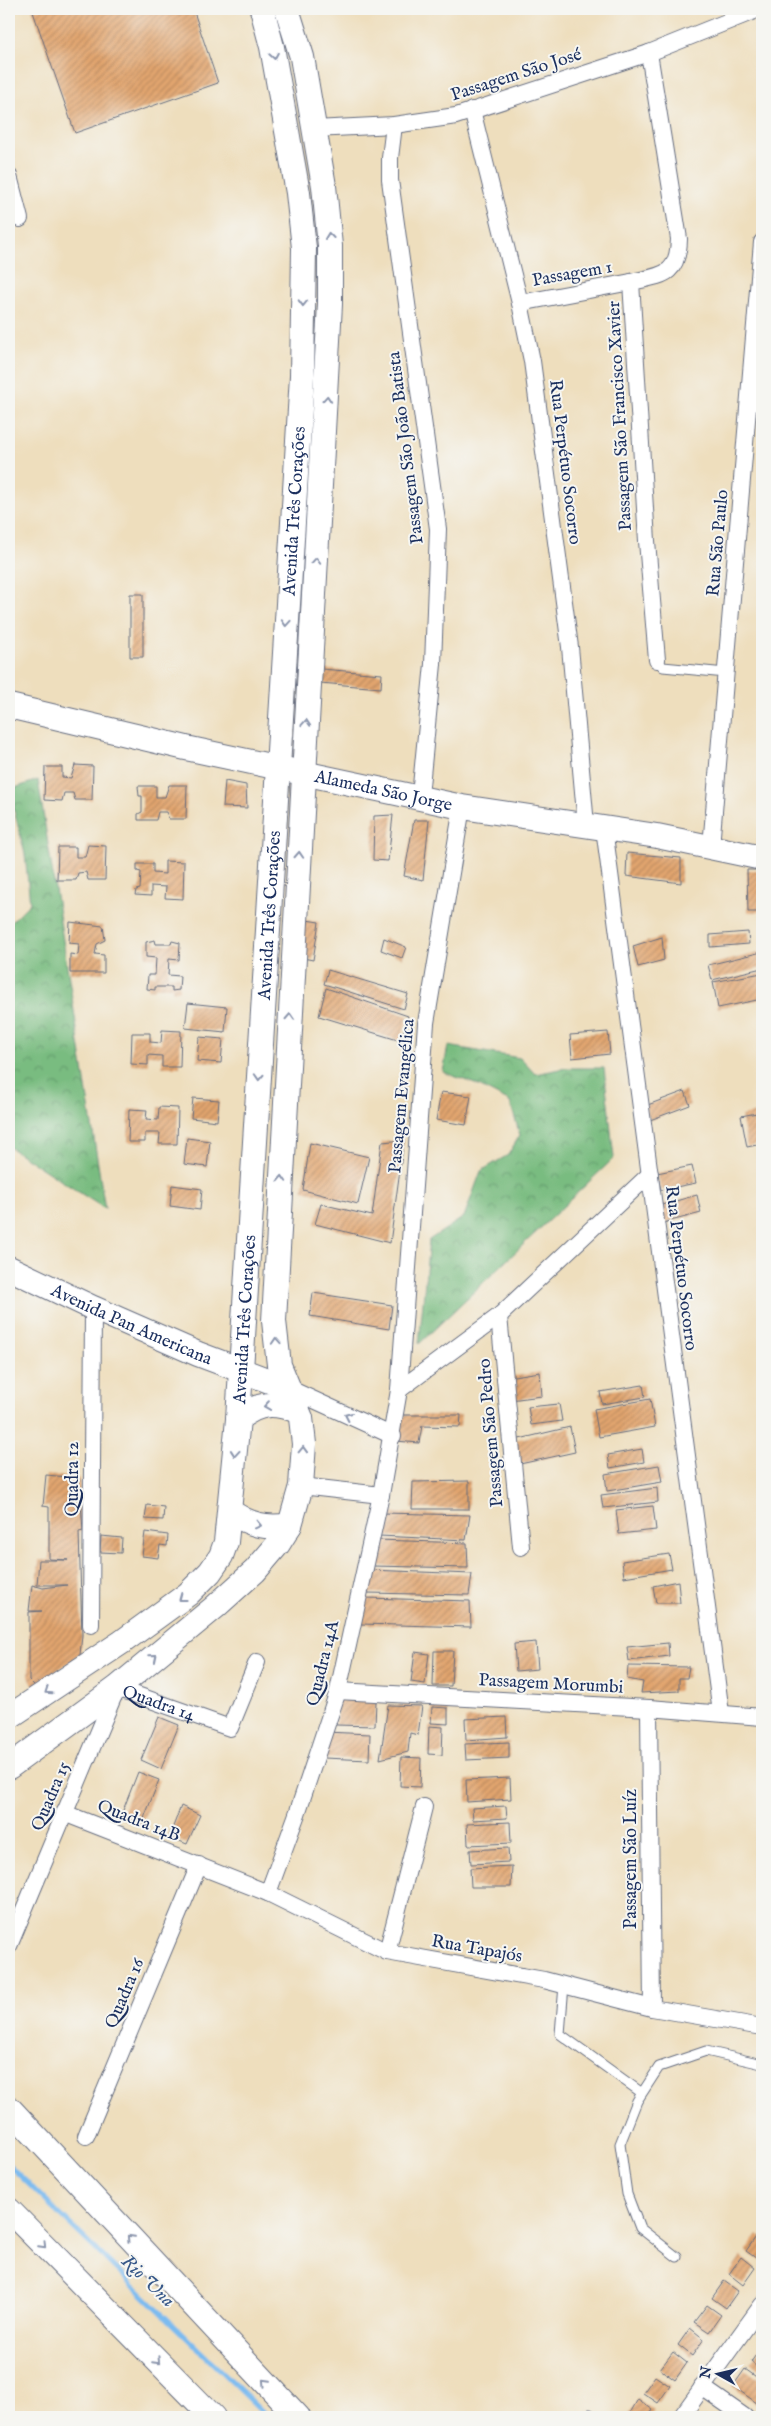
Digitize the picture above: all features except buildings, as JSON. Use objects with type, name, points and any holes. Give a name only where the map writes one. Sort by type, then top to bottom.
[{"type":"street","name":"Avenida Três Corações","points":[[9,1717],[122,1642],[188,1594],[210,1572],[221,1556],[226,1542],[242,1370],[302,376],[304,248],[298,193],[272,47],[262,9]]},
{"type":"street","name":"Avenida Três Corações","points":[[117,1688],[215,1607],[255,1571],[278,1544],[290,1525],[301,1486],[304,1444],[298,1411],[276,1351],[274,1321],[303,772],[327,392],[330,246],[324,186],[302,57],[287,9]]},
{"type":"street","name":"Passagem São José","points":[[314,129],[394,125],[456,116],[649,53],[759,9]]},
{"type":"street","name":"Passagem São Francisco Xavier","points":[[649,53],[679,238],[678,256],[674,265],[664,275],[631,282],[647,541],[657,660]]},
{"type":"street","name":"Rua Perpétuo Socorro","points":[[472,110],[520,303],[532,361],[595,827],[650,1174],[720,1713]]},
{"type":"street","name":"Passagem São João Batista","points":[[394,125],[390,158],[390,180],[438,529],[434,655],[420,796]]},
{"type":"street","points":[[9,176],[20,219]]},
{"type":"street","points":[[298,193],[324,186]]},
{"type":"street","name":"Rua São Paulo","points":[[711,847],[762,242]]},
{"type":"street","name":"Passagem 1","points":[[520,303],[631,282]]},
{"type":"street","name":"Alameda São Jorge","points":[[9,706],[142,739],[420,796],[462,807],[595,827],[711,847],[762,858]]},
{"type":"street","name":"Passagem Evangélica","points":[[392,1436],[399,1390],[426,1022],[462,807]]},
{"type":"street","points":[[399,1390],[499,1316],[650,1174]]},
{"type":"street","name":"Avenida Pan Americana","points":[[9,1268],[93,1308],[198,1354],[288,1388],[392,1436]]},
{"type":"street","name":"Quadra 12","points":[[91,1625],[93,1308]]},
{"type":"street","name":"Passagem São Pedro","points":[[499,1316],[521,1547]]},
{"type":"street","points":[[238,1419],[251,1410],[266,1404],[281,1405],[298,1411]]},
{"type":"street","name":"Quadra 14A","points":[[268,1894],[338,1691],[392,1436]]},
{"type":"street","points":[[301,1486],[381,1495]]},
{"type":"street","points":[[230,1511],[243,1520],[258,1526],[290,1525]]},
{"type":"street","name":"Quadra 14","points":[[9,1767],[117,1688],[230,1728],[257,1662]]},
{"type":"street","name":"Quadra 15","points":[[9,1946],[117,1688]]},
{"type":"street","name":"Passagem Morumbi","points":[[338,1691],[649,1708],[762,1718]]},
{"type":"street","name":"Passagem São Luíz","points":[[649,1708],[652,2008]]},
{"type":"street","points":[[387,1952],[424,1807]]},
{"type":"street","name":"Quadra 14B","points":[[64,1813],[199,1865]]},
{"type":"street","name":"Rua Tapajós","points":[[199,1865],[268,1894],[387,1952],[564,1985],[652,2008],[762,2027]]},
{"type":"street","name":"Quadra 16","points":[[86,2136],[199,1865]]},
{"type":"street","points":[[9,2108],[298,2417]]},
{"type":"street","points":[[9,2210],[212,2417]]},
{"type":"street","points":[[681,2417],[762,2305]]},
{"type":"street","points":[[702,2387],[745,2417]]},
{"type":"lane","points":[[657,660],[663,667],[726,673]]},
{"type":"lane","points":[[564,1985],[560,2034],[642,2093]]},
{"type":"lane","points":[[677,2257],[640,2228],[627,2194],[620,2144],[642,2093],[659,2067],[706,2051],[762,2064]]},
{"type":"green space","points":[[38,780],[105,1209],[9,1147],[9,924],[30,903],[25,854],[9,790]]},
{"type":"green space","points":[[448,1046],[520,1058],[535,1074],[566,1068],[604,1068],[614,1158],[419,1344],[429,1240],[464,1217],[481,1171],[508,1155],[520,1135],[510,1102],[475,1084],[443,1072]]},
{"type":"waterway","name":"Rio Una","points":[[9,2165],[268,2417]]}]
